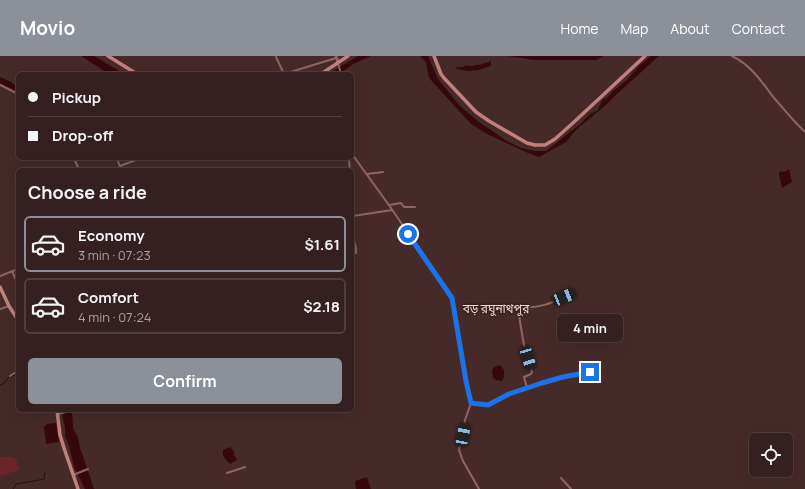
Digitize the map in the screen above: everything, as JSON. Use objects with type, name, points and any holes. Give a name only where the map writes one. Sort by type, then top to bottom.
[{"type":"main road","points":[[108,56],[134,72]]},
{"type":"main road","points":[[323,72],[337,59],[348,56]]},
{"type":"main road","points":[[434,56],[444,78],[476,112],[517,138],[535,145],[545,145],[555,139],[644,56]]},
{"type":"main road","points":[[0,287],[16,317]]},
{"type":"main road","points":[[57,412],[60,435],[78,489]]},
{"type":"street","points":[[732,56],[739,59],[753,71],[785,111],[804,131]]},
{"type":"street","points":[[276,57],[283,72]]},
{"type":"street","points":[[291,72],[337,59],[340,72]]},
{"type":"street","points":[[0,85],[16,93]]},
{"type":"street","points":[[354,157],[417,245],[452,298],[471,403],[459,450],[463,461],[479,489]]},
{"type":"street","points":[[118,160],[120,166],[136,160]]},
{"type":"street","points":[[367,174],[383,172]]},
{"type":"street","points":[[389,205],[401,203],[404,207],[415,207]]},
{"type":"street","points":[[354,216],[392,210]]},
{"type":"street","points":[[354,241],[356,253]]},
{"type":"street","points":[[0,276],[16,270]]},
{"type":"street","points":[[12,271],[15,278]]},
{"type":"street","points":[[527,388],[524,377],[531,374],[532,370],[524,345],[519,313],[523,307],[532,308],[546,305],[574,293]]},
{"type":"street","points":[[0,309],[9,306]]},
{"type":"street","points":[[10,376],[16,372]]},
{"type":"street","points":[[471,403],[488,405],[509,394],[527,388],[563,377],[590,372]]},
{"type":"street","points":[[227,473],[245,467]]},
{"type":"street","points":[[73,474],[88,469]]},
{"type":"street","points":[[561,478],[571,489]]},
{"type":"shaded area","points":[[81,56],[94,56],[121,72],[106,72]]},
{"type":"shaded area","points":[[358,56],[371,56],[353,64],[342,72],[332,72]]},
{"type":"shaded area","points":[[420,56],[428,56],[438,79],[460,106],[479,122],[507,141],[521,148],[546,151],[579,125],[590,114],[598,110],[602,100],[607,98],[627,80],[640,65],[651,56],[659,56],[607,104],[576,130],[566,142],[539,157],[485,133],[470,123],[429,78],[426,62]]},
{"type":"shaded area","points":[[508,56],[604,56],[596,60],[534,60]]},
{"type":"shaded area","points":[[491,61],[491,66],[479,70],[469,71],[456,69],[457,67],[467,65],[474,66]]},
{"type":"shaded area","points":[[0,77],[11,82],[16,86],[16,92],[14,90],[0,83]]},
{"type":"shaded area","points":[[789,169],[792,182],[782,188],[779,172],[787,171]]},
{"type":"shaded area","points":[[500,365],[504,370],[504,377],[502,381],[493,378],[492,370],[494,367]]},
{"type":"shaded area","points":[[61,412],[72,412],[73,428],[78,438],[94,489],[85,489],[74,467],[65,436],[65,427]]},
{"type":"shaded area","points":[[56,423],[59,442],[46,444],[44,427],[47,424]]},
{"type":"shaded area","points":[[230,447],[235,453],[233,454],[237,460],[230,464],[223,456],[223,450]]},
{"type":"shaded area","points":[[1,457],[16,459],[20,470],[1,476]]},
{"type":"shaded area","points":[[367,477],[371,489],[356,489],[355,481]]},
{"type":"waterway","points":[[0,385],[3,384],[9,377],[16,375]]},
{"type":"waterway","points":[[13,489],[16,484],[44,479],[45,472]]},
{"type":"district","name":"বড় রঘুনাথপুর","points":[[496,308]]},
{"type":"route","points":[[408,234],[452,298],[471,403],[488,405],[509,394],[542,383],[590,372]]}]
